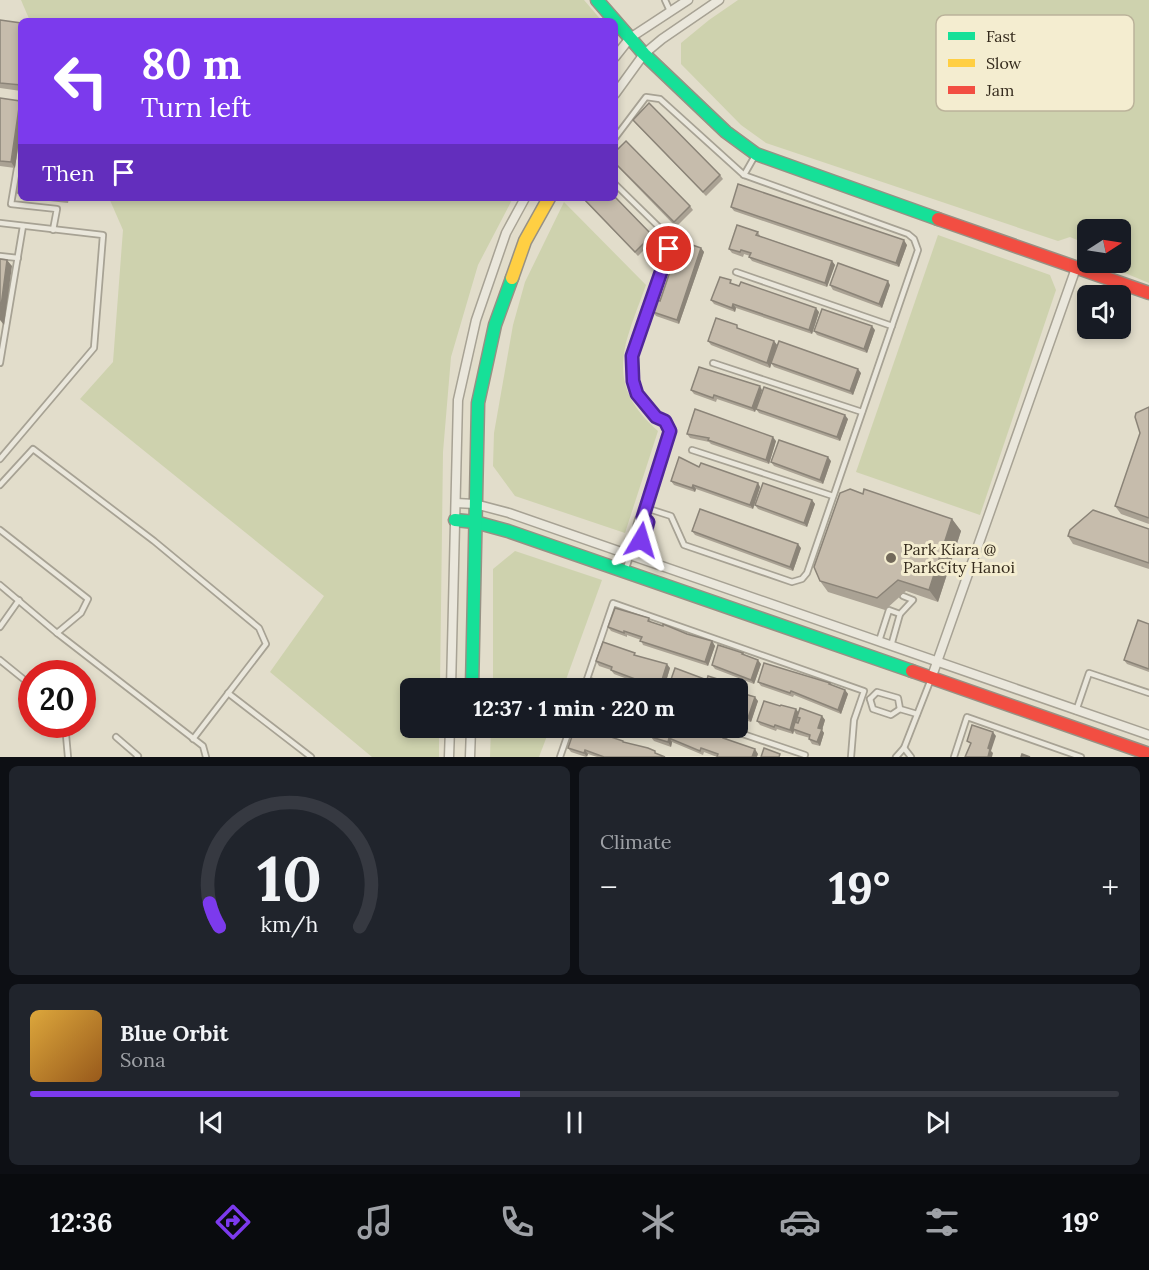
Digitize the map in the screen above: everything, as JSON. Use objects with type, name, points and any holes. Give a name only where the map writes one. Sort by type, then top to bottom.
[{"type":"street","points":[[597,0],[613,18]]},
{"type":"street","points":[[618,53],[630,38],[688,0]]},
{"type":"street","points":[[618,90],[644,54],[719,0]]},
{"type":"street","points":[[618,24],[644,54],[726,132],[756,154],[1149,293]]},
{"type":"street","points":[[451,678],[458,400],[476,320],[506,233],[523,201]]},
{"type":"street","points":[[472,678],[478,403],[495,326],[525,241],[547,201]]},
{"type":"street","points":[[931,679],[1076,268]]},
{"type":"street","points":[[456,503],[475,504],[509,513],[1149,735]]},
{"type":"street","points":[[455,520],[475,522],[508,531],[1149,754]]},
{"type":"street","points":[[449,757],[450,738]]},
{"type":"street","points":[[470,757],[471,738]]},
{"type":"lane","points":[[665,0],[670,11]]},
{"type":"lane","points":[[618,134],[646,97],[660,99],[744,175],[908,234],[914,239],[918,250],[807,573],[801,579],[792,582],[684,545],[671,516],[646,508]]},
{"type":"lane","points":[[744,175],[756,154]]},
{"type":"lane","points":[[18,163],[11,204],[57,209],[53,230]]},
{"type":"lane","points":[[618,187],[666,234],[670,243],[632,356],[633,381],[637,394],[656,417],[665,421],[670,431],[643,517],[638,519],[633,537],[635,542],[625,571]]},
{"type":"lane","points":[[0,223],[103,235],[94,348],[0,459]]},
{"type":"lane","points":[[0,363],[2,329],[23,226]]},
{"type":"lane","points":[[0,256],[18,258]]},
{"type":"lane","points":[[736,272],[892,326]]},
{"type":"lane","points":[[713,363],[862,412]]},
{"type":"lane","points":[[0,485],[33,449],[154,541],[259,628],[266,644],[193,739]]},
{"type":"lane","points":[[692,450],[833,496]]},
{"type":"lane","points":[[635,542],[643,540],[648,522],[643,517]]},
{"type":"lane","points":[[0,530],[88,599],[81,613],[57,633]]},
{"type":"lane","points":[[0,585],[57,633],[203,746],[206,757]]},
{"type":"lane","points":[[891,645],[900,614],[913,600],[903,596]]},
{"type":"lane","points":[[0,627],[19,600]]},
{"type":"lane","points":[[588,678],[613,603],[864,691],[854,720],[851,757]]},
{"type":"lane","points":[[879,641],[889,610],[900,614]]},
{"type":"lane","points":[[0,660],[18,675]]},
{"type":"lane","points":[[1076,711],[1089,673],[1149,693]]},
{"type":"lane","points":[[896,757],[904,748],[931,679]]},
{"type":"lane","points":[[870,699],[877,692],[898,698],[900,709]]},
{"type":"lane","points":[[228,693],[311,757]]},
{"type":"lane","points":[[862,697],[870,699]]},
{"type":"lane","points":[[870,699],[873,709],[891,715],[900,709]]},
{"type":"lane","points":[[900,709],[917,714]]},
{"type":"lane","points":[[954,757],[967,717],[1081,757]]},
{"type":"lane","points":[[748,736],[805,755]]},
{"type":"lane","points":[[116,737],[138,757]]},
{"type":"lane","points":[[66,738],[68,757]]},
{"type":"lane","points":[[560,757],[567,738]]},
{"type":"lane","points":[[904,748],[911,757]]},
{"type":"green space","points":[[21,0],[584,0],[599,18],[29,18]]},
{"type":"green space","points":[[738,0],[1149,0],[1149,283],[1125,273],[1131,273],[1131,219],[1077,219],[1077,240],[1070,237],[1058,241],[766,143],[741,125],[681,64],[681,43]]},
{"type":"green space","points":[[110,201],[511,201],[478,265],[451,357],[443,452],[440,678],[400,678],[400,738],[439,738],[439,757],[372,757],[270,672],[324,596],[80,399],[113,362],[123,230]]},
{"type":"green space","points":[[564,202],[646,285],[626,344],[623,362],[624,379],[630,396],[641,413],[658,431],[625,533],[515,496],[493,466],[494,433],[513,325],[525,282]]},
{"type":"green space","points":[[938,235],[1050,275],[1056,290],[980,515],[856,472]]},
{"type":"green space","points":[[515,551],[602,580],[567,678],[493,678],[493,569]]},
{"type":"green space","points":[[491,738],[546,738],[539,757],[490,757]]},
{"type":"building","points":[[0,20],[18,23],[18,85],[0,83]]},
{"type":"building","points":[[0,98],[18,101],[18,115],[11,162],[0,161]]},
{"type":"building","points":[[649,103],[720,175],[703,192],[633,120]]},
{"type":"building","points":[[626,141],[690,206],[674,222],[618,166],[618,149]]},
{"type":"building","points":[[738,184],[904,240],[896,263],[731,207]]},
{"type":"building","points":[[618,200],[652,235],[635,252],[586,201]]},
{"type":"building","points":[[737,225],[758,232],[756,235],[832,261],[825,283],[749,257],[751,253],[729,249]]},
{"type":"building","points":[[678,240],[701,248],[677,320],[653,312],[657,300],[660,301],[676,254],[673,253]]},
{"type":"building","points":[[0,259],[7,260],[0,314]]},
{"type":"building","points":[[838,263],[888,281],[879,304],[830,285]]},
{"type":"building","points":[[720,277],[731,280],[730,283],[739,286],[741,282],[816,308],[809,330],[733,304],[732,308],[711,300]]},
{"type":"building","points":[[822,309],[872,326],[864,349],[814,331]]},
{"type":"building","points":[[716,318],[774,341],[767,363],[708,341]]},
{"type":"building","points":[[779,341],[858,369],[850,391],[771,363]]},
{"type":"building","points":[[699,367],[760,386],[752,408],[691,390]]},
{"type":"building","points":[[764,387],[845,415],[837,437],[756,409]]},
{"type":"building","points":[[1149,407],[1149,518],[1115,506],[1140,433],[1136,413]]},
{"type":"building","points":[[695,409],[773,437],[766,460],[708,440],[709,438],[687,434]]},
{"type":"building","points":[[779,440],[828,457],[820,480],[771,462]]},
{"type":"building","points":[[679,457],[699,467],[701,463],[758,483],[750,505],[693,485],[692,488],[671,481]]},
{"type":"building","points":[[763,483],[812,500],[804,523],[755,505]]},
{"type":"building","name":"Park Kiara @ ParkCity Hanoi","points":[[850,489],[863,494],[864,489],[952,519],[929,590],[898,580],[877,598],[820,581],[814,567],[840,493]]},
{"type":"building","points":[[700,509],[798,544],[790,567],[692,531]]},
{"type":"building","points":[[1093,510],[1149,529],[1149,563],[1068,536],[1070,530]]},
{"type":"building","points":[[615,608],[712,641],[705,662],[640,641],[642,637],[608,627]]},
{"type":"building","points":[[1138,620],[1149,624],[1149,669],[1124,660]]},
{"type":"building","points":[[603,642],[635,653],[634,655],[667,664],[663,678],[632,678],[596,661]]},
{"type":"building","points":[[718,645],[758,660],[751,680],[712,665]]},
{"type":"building","points":[[764,663],[830,683],[845,690],[838,710],[791,691],[790,693],[758,682]]},
{"type":"building","points":[[675,668],[702,678],[672,678]]},
{"type":"building","points":[[748,695],[755,697],[748,718]]},
{"type":"building","points":[[764,701],[796,709],[790,730],[757,721]]},
{"type":"building","points":[[800,708],[822,716],[818,728],[822,729],[817,742],[809,739],[810,735],[793,729],[795,722],[798,723],[800,718],[797,717]]},
{"type":"building","points":[[972,725],[993,732],[988,757],[965,757],[971,743],[967,741]]},
{"type":"building","points":[[572,738],[614,738],[648,748],[665,757],[604,757],[585,750],[584,753],[568,748]]},
{"type":"building","points":[[654,738],[669,738],[668,742]]},
{"type":"building","points":[[669,738],[723,738],[755,749],[752,757],[717,757],[718,754],[701,748],[700,751]]},
{"type":"building","points":[[764,748],[780,754],[779,757],[761,757]]},
{"type":"traffic: fast","points":[[597,0],[613,18]]},
{"type":"traffic: fast","points":[[618,24],[644,54],[726,132],[756,154],[938,219]]},
{"type":"traffic: fast","points":[[472,678],[478,403],[495,325],[512,278]]},
{"type":"traffic: fast","points":[[455,520],[475,522],[508,531],[912,671]]},
{"type":"traffic: slow","points":[[512,278],[525,241],[547,201]]},
{"type":"traffic: jam","points":[[938,219],[1149,293]]},
{"type":"traffic: jam","points":[[912,671],[1149,754]]},
{"type":"place","name":"Park Kiara @ ParkCity Hanoi","points":[[891,558]]},
{"type":"route","points":[[641,540],[643,540],[648,522],[643,517],[670,431],[665,421],[656,417],[637,394],[633,381],[632,356],[669,249]]}]
